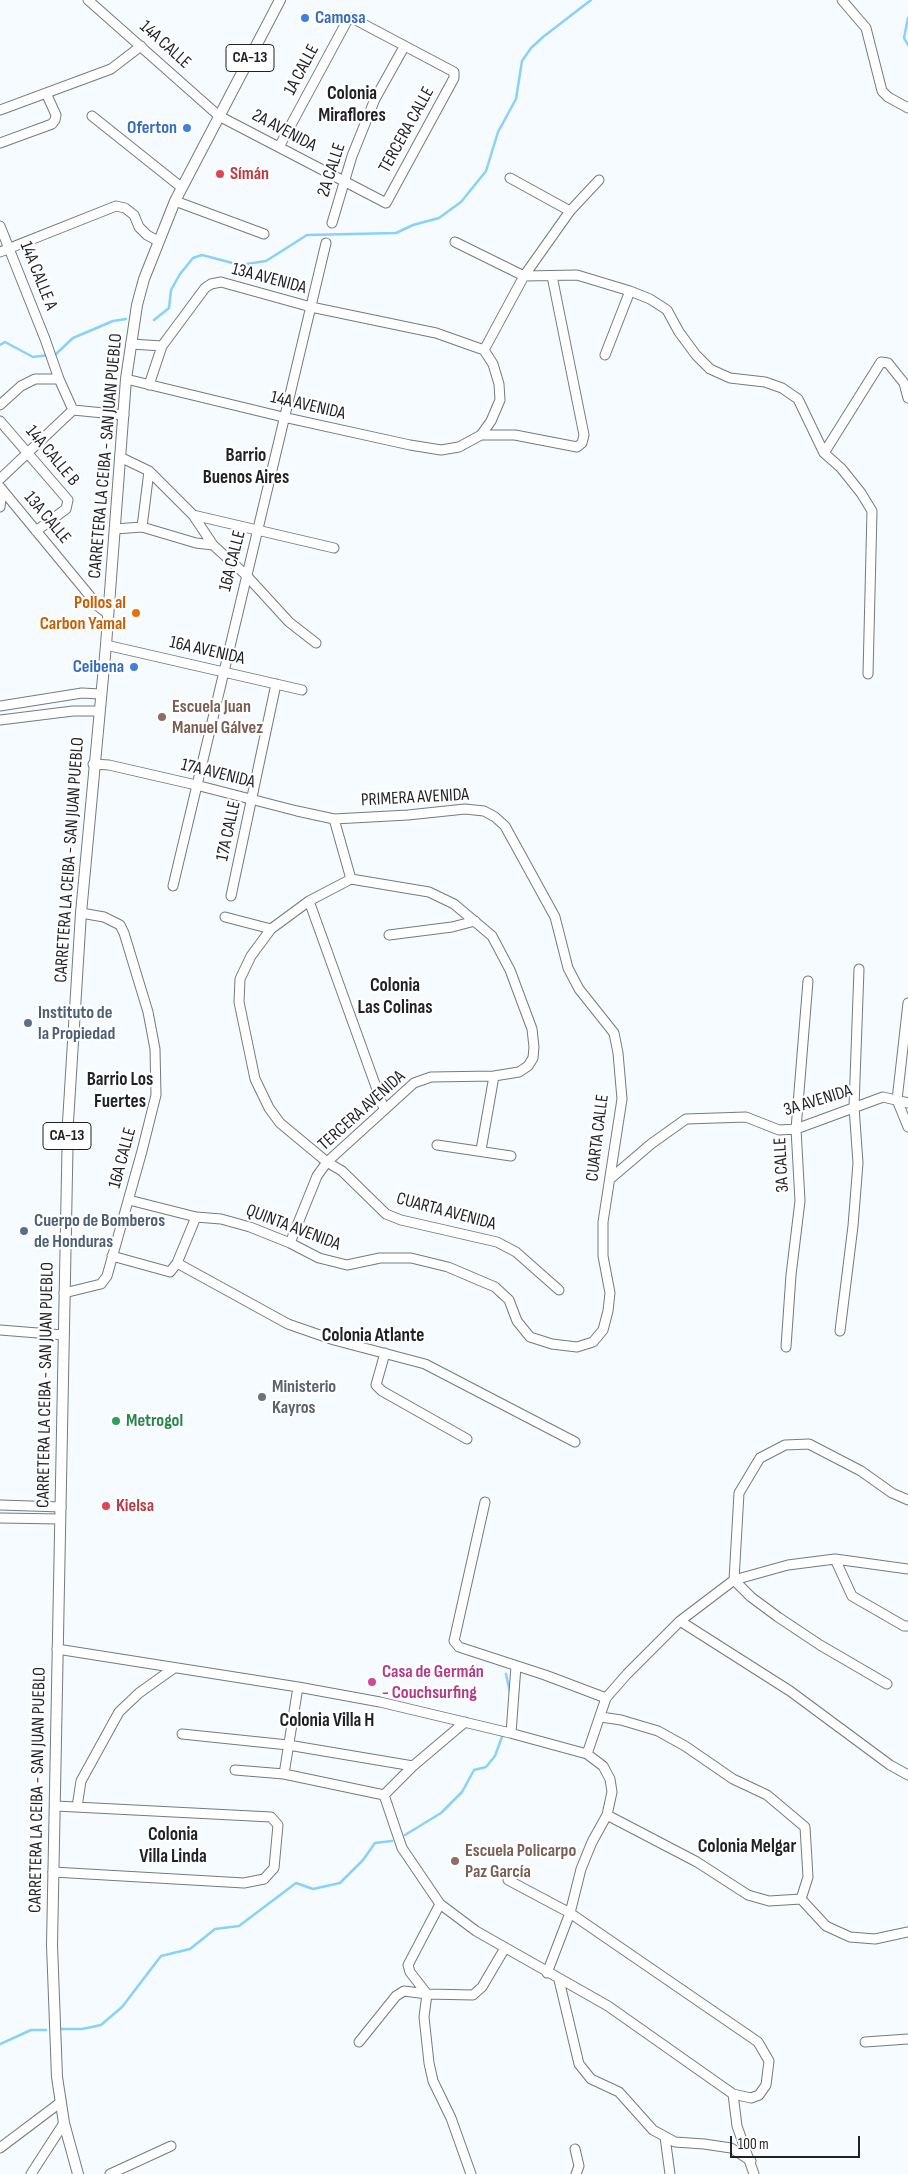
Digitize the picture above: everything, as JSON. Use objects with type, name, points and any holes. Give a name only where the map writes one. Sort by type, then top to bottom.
[{"type":"main road","name":"CARRETERA LA CEIBA - SAN JUAN PUEBLO","points":[[78,2174],[64,2123],[57,2077],[53,2020],[52,1945],[68,1122],[81,913],[93,764],[106,646],[126,379],[139,296],[158,241],[180,187],[280,0]]},
{"type":"street","name":"14A CALLE","points":[[88,0],[219,116]]},
{"type":"street","points":[[842,0],[866,28],[882,91],[888,97],[908,108]]},
{"type":"street","name":"1A CALLE","points":[[279,147],[347,21],[352,18],[358,20],[404,46]]},
{"type":"street","points":[[0,110],[111,69],[142,46]]},
{"type":"street","name":"TERCERA CALLE","points":[[386,203],[454,78],[454,72],[404,46]]},
{"type":"street","name":"2A CALLE","points":[[332,223],[344,182],[375,99],[404,46]]},
{"type":"street","points":[[0,143],[52,124],[56,115],[46,93]]},
{"type":"street","points":[[92,116],[180,187]]},
{"type":"street","name":"2A AVENIDA","points":[[219,116],[386,203]]},
{"type":"street","points":[[510,178],[570,211]]},
{"type":"street","points":[[481,435],[492,421],[500,400],[499,384],[493,364],[484,350],[524,276],[570,211],[599,180]]},
{"type":"street","points":[[175,201],[264,234]]},
{"type":"street","points":[[4,251],[116,206],[126,208],[134,215],[139,227],[147,235],[158,241]]},
{"type":"street","name":"14A CALLE A","points":[[0,226],[4,251],[45,339],[59,379]]},
{"type":"street","points":[[455,242],[524,276],[577,275],[650,299],[667,310],[679,332],[696,355],[710,369],[730,378],[765,382],[782,388],[798,399],[824,452],[841,468],[861,493],[872,511],[868,674]]},
{"type":"street","name":"16A CALLE","points":[[173,886],[283,417],[326,243]]},
{"type":"street","points":[[481,435],[515,435],[577,447],[582,443],[584,435],[552,276]]},
{"type":"street","name":"13A AVENIDA","points":[[149,385],[162,346],[205,288],[214,282],[221,282],[310,307],[436,333],[484,350]]},
{"type":"street","points":[[605,355],[630,291]]},
{"type":"street","points":[[131,344],[162,346]]},
{"type":"street","points":[[824,452],[881,362],[888,363],[904,383],[908,398]]},
{"type":"street","points":[[0,405],[21,386],[35,379],[59,379],[73,410]]},
{"type":"street","name":"14A AVENIDA","points":[[126,379],[283,417],[441,450],[459,447],[481,435]]},
{"type":"street","points":[[0,479],[73,410],[124,415]]},
{"type":"street","name":"14A CALLE B","points":[[0,421],[68,500],[66,509],[36,531]]},
{"type":"street","points":[[120,457],[149,471],[193,516],[212,545],[246,575],[289,622],[316,643]]},
{"type":"street","points":[[142,527],[149,471]]},
{"type":"street","points":[[0,507],[1,489]]},
{"type":"street","name":"13A CALLE","points":[[1,489],[100,607],[108,614]]},
{"type":"street","points":[[193,516],[334,548]]},
{"type":"street","points":[[114,529],[142,527],[196,543],[212,545]]},
{"type":"street","name":"16A AVENIDA","points":[[106,646],[302,690]]},
{"type":"street","name":"17A CALLE","points":[[231,896],[276,684]]},
{"type":"street","points":[[0,706],[82,693],[100,694]]},
{"type":"street","points":[[0,720],[73,711],[98,711]]},
{"type":"street","name":"17A AVENIDA","points":[[93,764],[109,764],[334,819]]},
{"type":"street","name":"PRIMERA AVENIDA","points":[[334,819],[408,815],[465,809],[484,811],[495,818]]},
{"type":"street","name":"CUARTA CALLE","points":[[495,818],[504,826],[554,917],[568,968],[579,989],[614,1033],[618,1053],[622,1099],[603,1222],[603,1256],[610,1293],[603,1330],[594,1342]]},
{"type":"street","points":[[334,819],[351,879],[429,892],[454,904],[475,921]]},
{"type":"street","name":"CUARTA AVENIDA","points":[[351,879],[309,901],[271,929],[251,956],[240,979],[239,1002],[246,1042],[256,1079],[269,1108],[280,1123],[327,1162],[342,1171],[386,1214],[401,1220],[497,1242],[516,1252],[559,1290]]},
{"type":"street","points":[[309,901],[384,1109]]},
{"type":"street","name":"16A CALLE","points":[[64,1293],[101,1284],[107,1276],[156,1095],[156,1049],[148,1012],[120,925],[104,917],[81,913]]},
{"type":"street","points":[[225,917],[271,929]]},
{"type":"street","points":[[389,935],[452,927],[475,921]]},
{"type":"street","name":"TERCERA AVENIDA","points":[[290,1243],[317,1176],[327,1162],[414,1083],[431,1077],[494,1076],[519,1072],[531,1062],[534,1052],[532,1029],[510,970],[492,936],[475,921]]},
{"type":"street","points":[[840,1331],[853,1226],[858,1163],[854,1108],[860,969]]},
{"type":"street","name":"3A CALLE","points":[[786,1347],[791,1275],[800,1201],[796,1129],[808,982]]},
{"type":"street","points":[[908,1003],[898,1100],[908,1127]]},
{"type":"street","points":[[481,1150],[494,1076]]},
{"type":"street","name":"3A AVENIDA","points":[[610,1180],[651,1144],[686,1119],[746,1117],[779,1130],[796,1129],[883,1097],[908,1103]]},
{"type":"street","points":[[437,1145],[481,1150],[511,1156]]},
{"type":"street","name":"QUINTA AVENIDA","points":[[129,1200],[196,1217],[221,1219],[250,1227],[290,1243],[318,1258],[347,1265],[380,1258],[411,1258],[448,1267],[495,1288],[509,1300],[517,1321],[530,1338],[552,1344],[577,1347],[594,1342]]},
{"type":"street","points":[[112,1256],[166,1272],[172,1270],[196,1217]]},
{"type":"street","points":[[176,1263],[288,1324],[425,1364],[575,1442]]},
{"type":"street","points":[[0,1330],[63,1335]]},
{"type":"street","points":[[385,1353],[376,1385],[382,1391],[466,1439]]},
{"type":"street","points":[[887,1684],[778,1617],[751,1597],[734,1580],[739,1493],[760,1458],[785,1445],[809,1444],[861,1471],[892,1493],[908,1500]]},
{"type":"street","points":[[485,1502],[454,1641],[459,1647],[545,1675],[606,1698]]},
{"type":"street","points":[[0,1506],[61,1507]]},
{"type":"street","points":[[0,1518],[60,1519]]},
{"type":"street","points":[[836,1559],[852,1596],[904,1626],[908,1626]]},
{"type":"street","points":[[587,1754],[606,1698],[680,1621],[734,1580],[788,1565],[836,1559],[908,1568]]},
{"type":"street","points":[[680,1621],[790,1691],[890,1765],[908,1775]]},
{"type":"street","points":[[57,1649],[298,1687],[380,1702],[510,1733],[587,1754],[604,1766],[610,1779],[612,1792],[607,1815],[592,1842],[581,1869],[570,1913],[547,1973]]},
{"type":"street","points":[[510,1733],[516,1666]]},
{"type":"street","points":[[77,1807],[81,1781],[120,1712],[139,1693],[174,1668]]},
{"type":"street","points":[[284,1774],[298,1687]]},
{"type":"street","points":[[601,1717],[621,1720],[658,1731],[685,1746],[733,1779],[767,1795],[805,1827],[808,1877],[801,1900]]},
{"type":"street","points":[[384,1795],[413,1766],[465,1722]]},
{"type":"street","points":[[182,1734],[288,1745],[413,1766]]},
{"type":"street","points":[[235,1770],[284,1774],[384,1795]]},
{"type":"street","points":[[384,1795],[402,1848],[440,1904],[476,1931],[559,1980],[608,2006],[733,2094],[751,2098],[759,2095],[766,2085],[769,2061],[758,2042],[570,1913],[508,1880]]},
{"type":"street","points":[[53,1872],[244,1882],[264,1879],[274,1868],[278,1825],[271,1817],[56,1806]]},
{"type":"street","points":[[607,1815],[697,1862],[748,1895],[769,1901],[801,1900],[826,1926],[850,1937],[875,1939],[908,1932]]},
{"type":"street","points":[[440,1904],[408,1965],[410,1972],[428,1994],[424,2017],[428,2063],[433,2081],[451,2118],[471,2174]]},
{"type":"street","points":[[359,2042],[400,1993],[404,1991],[428,1994],[473,1995],[482,1986],[505,1948]]},
{"type":"street","points":[[559,1980],[579,2064],[591,2079],[619,2092],[653,2130],[665,2137],[675,2142],[731,2148],[751,2161]]},
{"type":"street","points":[[865,2042],[908,2039]]},
{"type":"street","points":[[733,2094],[738,2126],[754,2174]]},
{"type":"street","points":[[0,2148],[61,2102]]},
{"type":"street","points":[[30,2174],[64,2123]]},
{"type":"street","points":[[665,2137],[670,2174]]},
{"type":"street","points":[[110,2174],[171,2146]]},
{"type":"street","points":[[575,2149],[579,2166],[576,2174]]},
{"type":"waterway","points":[[154,320],[169,308],[171,290],[180,274],[193,258],[202,255],[240,265],[266,261],[307,235],[396,233],[413,225],[439,218],[461,202],[486,171],[498,132],[516,99],[522,61],[531,48],[543,37],[591,0]]},
{"type":"waterway","points":[[908,18],[904,38],[908,45]]},
{"type":"waterway","points":[[0,345],[5,342],[33,357],[56,354],[73,338],[113,321],[126,319]]},
{"type":"waterway","points":[[506,1674],[510,1692]]},
{"type":"waterway","points":[[405,1835],[441,1813],[462,1792],[474,1770],[486,1767],[495,1756],[503,1734]]},
{"type":"waterway","points":[[62,2029],[82,2029],[101,2025],[122,2007],[161,1956],[190,1949],[215,1929],[239,1926],[296,1883],[313,1889],[340,1883],[363,1860],[375,1843],[392,1841]]},
{"type":"waterway","points":[[0,2044],[31,2030],[46,2030]]},
{"type":"place","name":"Camosa","points":[[305,18]]},
{"type":"place","name":"Oferton","points":[[187,128]]},
{"type":"place","name":"Símán","points":[[220,174]]},
{"type":"place","name":"Pollos al Carbon Yamal","points":[[136,613]]},
{"type":"place","name":"Ceibena","points":[[134,667]]},
{"type":"place","name":"Escuela Juan Manuel Gálvez","points":[[162,717]]},
{"type":"place","name":"Instituto de la Propiedad","points":[[28,1023]]},
{"type":"place","name":"Cuerpo de Bomberos de Honduras","points":[[24,1231]]},
{"type":"place","name":"Ministerio Kayros","points":[[262,1397]]},
{"type":"place","name":"Metrogol","points":[[116,1421]]},
{"type":"place","name":"Kielsa","points":[[106,1506]]},
{"type":"place","name":"Casa de Germán - Couchsurfing","points":[[372,1682]]},
{"type":"place","name":"Escuela Policarpo Paz García","points":[[455,1861]]},
{"type":"district","name":"Colonia Miraflores","points":[[352,105]]},
{"type":"district","name":"Barrio Buenos Aires","points":[[246,467]]},
{"type":"district","name":"Colonia Las Colinas","points":[[395,997]]},
{"type":"district","name":"Barrio Los Fuertes","points":[[120,1091]]},
{"type":"district","name":"Colonia Atlante","points":[[373,1336]]},
{"type":"district","name":"Colonia Villa H","points":[[327,1721]]},
{"type":"district","name":"Colonia Villa Linda","points":[[173,1846]]},
{"type":"district","name":"Colonia Melgar","points":[[747,1847]]}]
